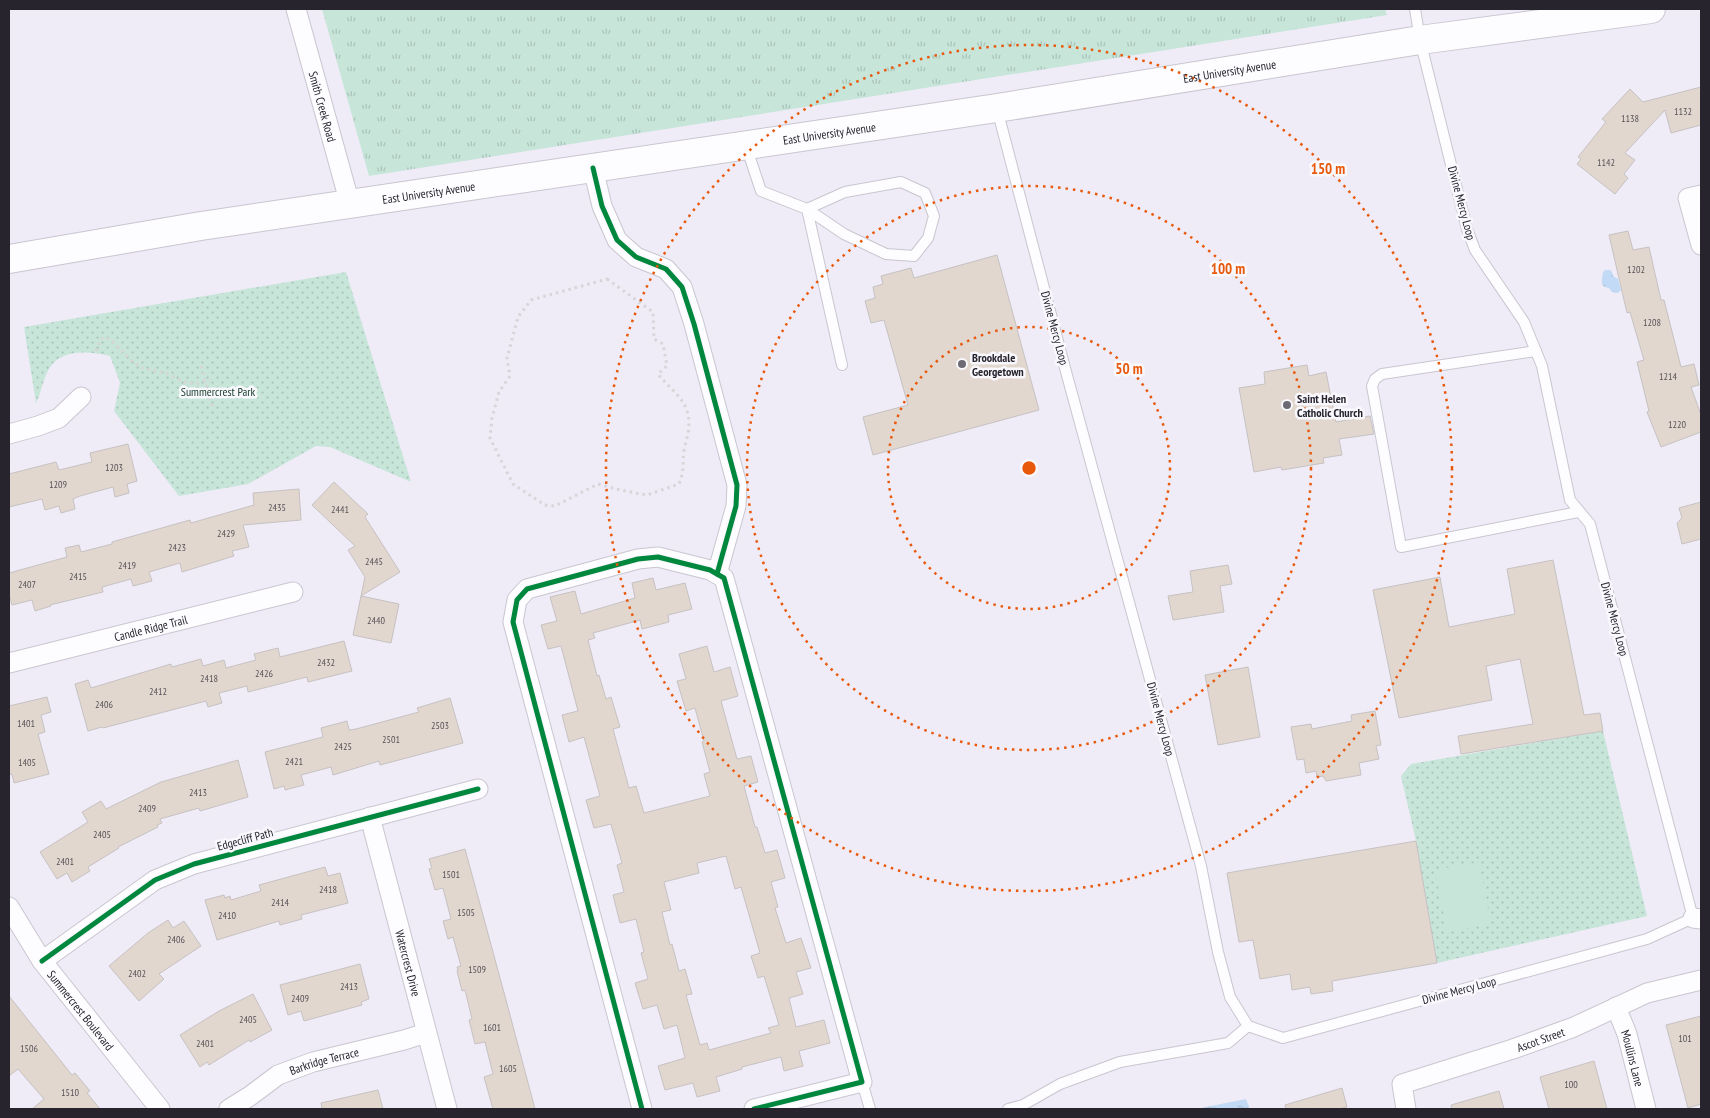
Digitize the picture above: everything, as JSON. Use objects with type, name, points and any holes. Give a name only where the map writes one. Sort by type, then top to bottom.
[{"type":"main road","name":"East University Avenue","points":[[9,259],[201,226],[996,108],[1420,40],[1650,9]]},
{"type":"street","name":"Smith Creek Road","points":[[296,9],[350,204]]},
{"type":"street","points":[[593,168],[602,206],[617,240],[636,257],[666,269],[682,287],[694,324],[737,485],[736,506],[717,574]]},
{"type":"street","points":[[1701,195],[1688,198],[1701,245]]},
{"type":"street","points":[[9,434],[59,418],[82,397]]},
{"type":"street","points":[[642,1109],[513,622],[517,600],[527,589],[638,559],[658,556],[710,570],[724,578],[862,1082],[754,1109]]},
{"type":"street","name":"Candle Ridge Trail","points":[[9,663],[293,592]]},
{"type":"street","name":"Edgecliff Path","points":[[42,961],[155,880],[194,864],[478,789]]},
{"type":"street","name":"Watercrest Drive","points":[[370,817],[447,1109]]},
{"type":"street","name":"Summercrest Boulevard","points":[[9,907],[42,961],[160,1109]]},
{"type":"street","name":"Ascot Street","points":[[1406,1109],[1402,1084],[1574,1028],[1647,993],[1701,980]]},
{"type":"street","name":"Moullins Lane","points":[[1616,1007],[1627,1034],[1646,1109]]},
{"type":"street","name":"Barkridge Terrace","points":[[229,1109],[278,1075],[313,1062],[426,1033]]},
{"type":"lane","name":"Divine Mercy Loop","points":[[996,108],[1062,358],[1201,866],[1218,952],[1230,997],[1248,1026],[1283,1038],[1647,939],[1697,918],[1590,524],[1578,512],[1570,500],[1542,366],[1524,322],[1475,250],[1467,229],[1420,40],[1415,9]]},
{"type":"lane","points":[[746,145],[761,191],[807,209],[844,234],[886,254],[914,256],[928,238],[934,216],[925,193],[901,182],[845,192],[807,209]]},
{"type":"lane","points":[[807,209],[842,365]]},
{"type":"lane","points":[[1536,352],[1382,374],[1375,378],[1372,386],[1401,547],[1578,512]]},
{"type":"lane","points":[[1008,1109],[1023,1104],[1060,1084],[1120,1062],[1228,1043],[1248,1026]]},
{"type":"lane","points":[[862,1082],[870,1109]]},
{"type":"path","points":[[607,279],[653,312],[654,339],[663,344],[668,366],[658,374],[672,391],[684,401],[689,413],[688,434],[684,450],[684,471],[679,484],[647,495],[598,484],[554,506],[544,506],[513,484],[490,438],[492,418],[499,392],[510,376],[508,358],[518,317],[531,300],[607,279]]},
{"type":"path","points":[[96,351],[101,339],[105,337],[142,368],[166,374],[185,382],[196,384],[208,381]]},
{"type":"path","points":[[201,366],[208,381],[213,410]]},
{"type":"green space","points":[[322,9],[1385,9],[1387,15],[369,176]]},
{"type":"green space","name":"Summercrest Park","points":[[346,272],[411,482],[330,447],[316,446],[248,484],[179,496],[114,411],[120,383],[110,356],[74,353],[58,359],[47,373],[36,403],[24,327]]},
{"type":"green space","points":[[1603,731],[1647,916],[1437,963],[1416,841],[1401,776],[1411,764]]},
{"type":"green space","points":[[1479,862],[1491,924],[1447,932],[1435,870]]},
{"type":"water","points":[[1610,270],[1613,276],[1618,279],[1621,290],[1618,293],[1612,292],[1609,288],[1602,285],[1603,272]]},
{"type":"water","points":[[1246,1099],[1250,1109],[1196,1109]]},
{"type":"building","points":[[1701,87],[1701,125],[1671,133],[1665,110],[1625,153],[1635,160],[1624,174],[1628,178],[1615,194],[1577,164],[1581,159],[1578,157],[1606,122],[1602,119],[1630,89],[1643,102]]},
{"type":"building","points":[[1628,231],[1633,250],[1649,247],[1661,300],[1664,300],[1681,367],[1694,364],[1699,385],[1691,387],[1701,415],[1701,432],[1661,447],[1647,412],[1649,411],[1637,362],[1644,360],[1630,312],[1627,313],[1609,235]]},
{"type":"building","name":"Brookdale Georgetown","points":[[997,255],[1039,410],[873,455],[863,417],[908,405],[884,320],[871,323],[865,301],[875,298],[873,287],[883,284],[881,276],[911,268],[914,278]]},
{"type":"building","name":"Saint Helen Catholic Church","points":[[1307,365],[1309,376],[1326,372],[1336,422],[1370,416],[1374,434],[1339,439],[1342,455],[1323,458],[1324,463],[1282,470],[1281,467],[1254,472],[1239,388],[1265,384],[1264,372]]},
{"type":"building","points":[[128,444],[137,481],[127,484],[129,493],[115,497],[113,487],[80,496],[73,499],[75,509],[61,513],[59,506],[45,510],[42,499],[9,507],[9,474],[56,462],[59,470],[92,462],[90,453]]},
{"type":"building","points":[[334,482],[368,514],[365,517],[400,572],[361,596],[365,577],[348,550],[355,546],[312,505]]},
{"type":"building","points":[[299,489],[301,520],[243,525],[249,547],[232,551],[234,556],[182,572],[180,563],[149,572],[152,581],[133,586],[131,579],[102,587],[103,592],[50,605],[35,611],[32,600],[12,605],[9,594],[9,573],[67,557],[65,548],[79,545],[81,552],[190,520],[191,523],[254,505],[253,493]]},
{"type":"building","points":[[1701,502],[1701,539],[1682,544],[1677,523],[1682,518],[1679,508]]},
{"type":"building","points":[[1553,560],[1584,715],[1600,713],[1603,731],[1461,754],[1458,736],[1533,724],[1520,659],[1486,666],[1492,700],[1399,718],[1373,590],[1440,577],[1449,627],[1515,614],[1507,569]]},
{"type":"building","points":[[1228,565],[1232,584],[1220,586],[1224,612],[1173,620],[1168,596],[1193,592],[1190,571]]},
{"type":"building","points":[[653,578],[656,590],[685,583],[692,609],[668,615],[669,622],[642,629],[640,620],[593,633],[595,638],[588,640],[597,676],[599,675],[606,699],[611,697],[620,727],[613,729],[629,788],[636,786],[644,813],[710,796],[704,774],[710,772],[695,708],[686,711],[677,681],[686,679],[679,654],[707,646],[714,672],[730,667],[738,696],[721,701],[737,759],[751,756],[758,782],[744,786],[755,827],[757,827],[765,853],[777,850],[785,878],[771,882],[778,907],[775,908],[786,943],[801,938],[811,968],[796,972],[803,994],[789,998],[796,1027],[824,1020],[830,1043],[799,1051],[803,1066],[784,1071],[781,1057],[742,1067],[742,1069],[716,1077],[720,1091],[697,1097],[693,1083],[665,1090],[658,1066],[685,1058],[677,1025],[664,1029],[657,1005],[643,1009],[635,983],[648,979],[641,953],[644,952],[636,919],[620,923],[613,895],[624,892],[617,865],[622,863],[611,824],[594,828],[586,800],[600,796],[584,737],[569,742],[562,715],[578,711],[561,646],[548,649],[541,625],[557,621],[550,597],[575,591],[581,614],[635,598],[632,583]],"holes":[[[726,856],[735,889],[741,887],[760,953],[751,956],[758,978],[764,976],[779,1025],[768,1028],[771,1033],[709,1050],[707,1043],[700,1045],[686,995],[692,994],[685,969],[679,971],[672,944],[670,945],[662,912],[671,910],[664,882],[699,873],[697,863]]]},
{"type":"building","points":[[361,596],[399,604],[391,643],[353,635]]},
{"type":"building","points":[[344,641],[352,671],[308,682],[307,677],[248,692],[247,686],[219,693],[222,703],[208,707],[206,701],[88,731],[75,684],[88,680],[91,688],[171,664],[172,667],[201,659],[203,666],[224,660],[226,668],[256,660],[254,654],[278,648],[280,657]]},
{"type":"building","points":[[1248,667],[1260,737],[1218,745],[1205,675]]},
{"type":"building","points":[[47,697],[51,712],[41,715],[45,732],[38,734],[49,774],[14,783],[12,774],[9,775],[9,706]]},
{"type":"building","points":[[450,698],[463,743],[380,765],[379,761],[333,775],[331,767],[301,775],[304,785],[285,790],[284,786],[274,789],[265,752],[323,737],[321,728],[347,721],[349,730],[356,729],[419,712],[417,708]]},
{"type":"building","points":[[1375,711],[1381,745],[1376,746],[1379,759],[1359,763],[1361,775],[1326,781],[1323,776],[1317,777],[1316,771],[1306,773],[1304,759],[1297,760],[1291,727],[1311,724],[1312,729],[1352,721],[1351,715]]},
{"type":"building","points":[[238,760],[248,797],[200,811],[199,808],[160,819],[162,823],[157,825],[158,827],[118,847],[88,867],[90,871],[72,882],[67,873],[57,879],[40,852],[88,822],[82,812],[101,801],[106,809],[161,782]]},
{"type":"building","points":[[1416,841],[1437,963],[1332,981],[1333,991],[1311,994],[1310,987],[1292,990],[1290,974],[1260,979],[1253,940],[1239,942],[1227,873]]},
{"type":"building","points":[[465,849],[535,1109],[493,1109],[484,1077],[493,1074],[485,1042],[475,1044],[469,1020],[472,1019],[465,990],[462,991],[457,971],[457,967],[461,966],[453,937],[448,939],[443,921],[451,919],[443,888],[435,890],[429,869],[432,868],[429,859]]},
{"type":"building","points":[[325,867],[328,876],[340,873],[348,903],[301,915],[302,919],[280,925],[279,921],[217,940],[205,900],[224,895],[225,898],[230,896],[231,900],[261,891],[259,885]]},
{"type":"building","points":[[168,920],[173,928],[184,921],[201,946],[159,974],[164,979],[139,1001],[109,966],[148,933]]},
{"type":"building","points":[[360,964],[369,999],[361,1002],[362,1005],[304,1021],[301,1011],[288,1015],[280,985]]},
{"type":"building","points":[[253,994],[272,1030],[250,1042],[249,1040],[209,1065],[207,1062],[200,1067],[180,1035],[219,1011]]},
{"type":"building","points":[[9,996],[72,1075],[75,1073],[90,1091],[87,1093],[100,1109],[32,1109],[44,1099],[18,1069],[9,1076]]},
{"type":"building","points":[[1701,1016],[1701,1104],[1688,1108],[1666,1025]]},
{"type":"building","points":[[1594,1061],[1607,1109],[1549,1109],[1540,1077]]},
{"type":"building","points":[[1342,1088],[1347,1107],[1338,1109],[1286,1109],[1285,1105]]},
{"type":"building","points":[[378,1090],[383,1109],[322,1109],[321,1103]]},
{"type":"building","points":[[1499,1091],[1504,1109],[1452,1109],[1451,1105]]},
{"type":"cycle path","points":[[593,168],[602,206],[617,240],[636,257],[666,269],[682,287],[694,324],[737,485],[736,506],[717,574]]},
{"type":"cycle path","points":[[642,1109],[513,622],[517,600],[527,589],[638,559],[658,557],[710,570],[724,578],[862,1082],[754,1109]]},
{"type":"cycle path","points":[[42,961],[155,880],[194,864],[478,789]]},
{"type":"place","name":"Brookdale Georgetown","points":[[962,364]]},
{"type":"place","name":"Saint Helen Catholic Church","points":[[1287,405]]}]
